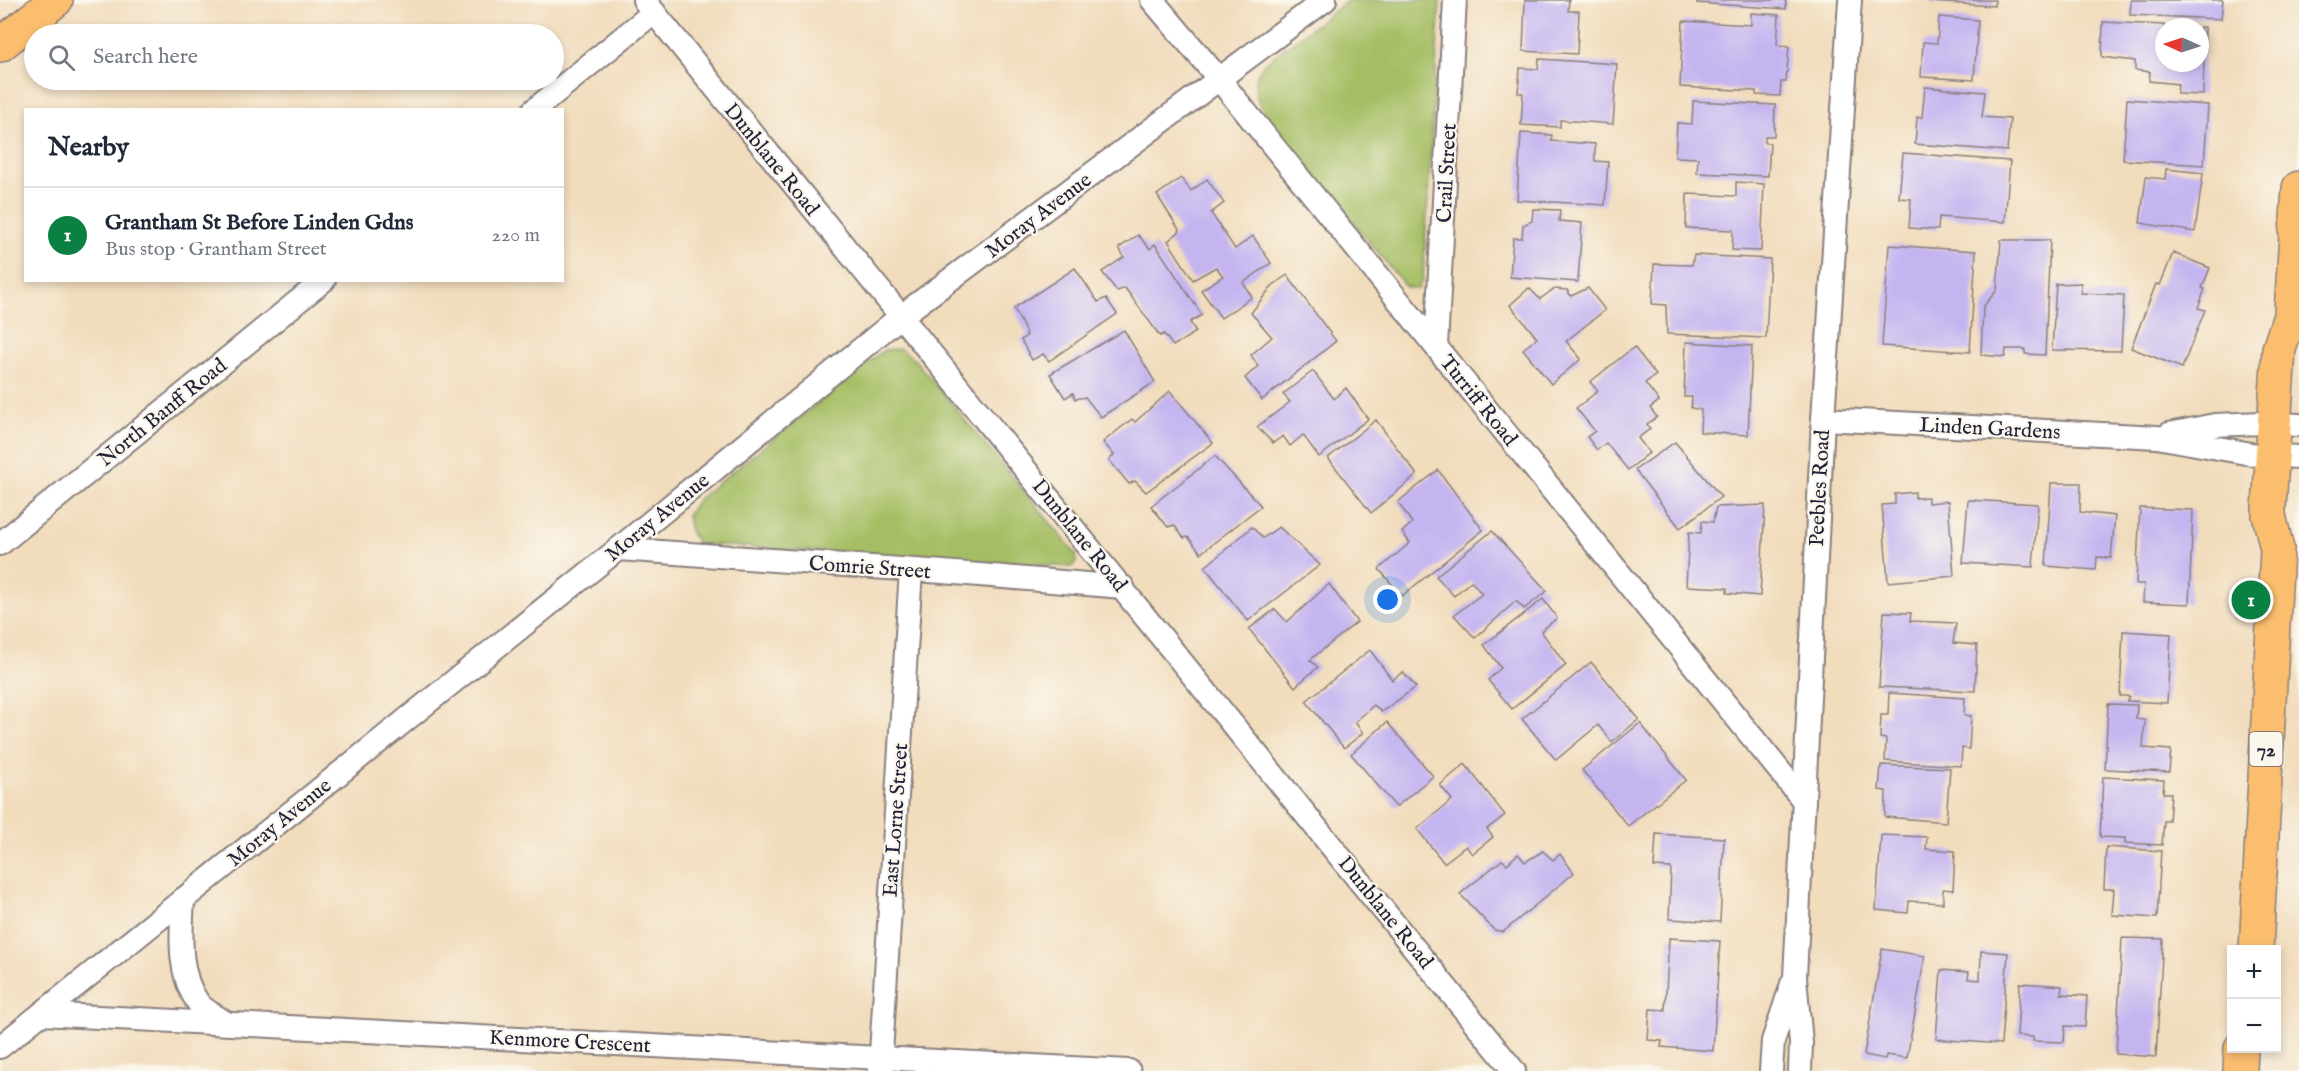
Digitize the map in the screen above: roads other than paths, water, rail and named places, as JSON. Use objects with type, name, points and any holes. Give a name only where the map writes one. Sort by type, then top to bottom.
[{"type":"main road","points":[[25,24],[56,0]]},
{"type":"main road","points":[[1,42],[24,24]]},
{"type":"main road","name":"72","points":[[2299,188],[2292,313],[2299,345]]},
{"type":"main road","name":"72","points":[[2289,440],[2279,349],[2292,313]]},
{"type":"main road","name":"72","points":[[2256,945],[2277,549],[2269,515],[2289,440],[2299,368]]},
{"type":"main road","points":[[2240,1071],[2241,1053]]},
{"type":"main road","points":[[2260,1071],[2262,1053]]},
{"type":"street","name":"Turriff Road","points":[[1152,0],[1436,346],[1804,801]]},
{"type":"street","name":"Moray Avenue","points":[[0,1047],[618,549],[900,317],[1325,0]]},
{"type":"street","name":"Crail Street","points":[[1436,346],[1455,0]]},
{"type":"street","name":"Peebles Road","points":[[1800,1071],[1801,1043],[1795,977],[1823,419],[1850,0]]},
{"type":"street","points":[[564,83],[649,6]]},
{"type":"street","name":"Dunblane Road","points":[[649,6],[1514,1071]]},
{"type":"street","points":[[536,108],[556,90]]},
{"type":"street","name":"North Banff Road","points":[[0,544],[322,282]]},
{"type":"street","name":"Linden Gardens","points":[[1823,419],[2157,437],[2257,455],[2289,440]]},
{"type":"street","name":"Linden Gardens","points":[[2157,437],[2215,425],[2289,440]]},
{"type":"street","name":"Comrie Street","points":[[618,549],[1123,587]]},
{"type":"street","name":"East Lorne Street","points":[[880,1064],[911,570]]},
{"type":"street","points":[[183,899],[180,946],[187,980],[200,1005],[227,1023]]},
{"type":"street","name":"Peebles Road","points":[[1772,1071],[1773,1041],[1795,977]]},
{"type":"street","name":"Kenmore Crescent","points":[[41,1014],[227,1023],[880,1064],[1129,1071]]},
{"type":"place","name":"Grantham St Before Linden Gdns","points":[[2251,600]]}]
